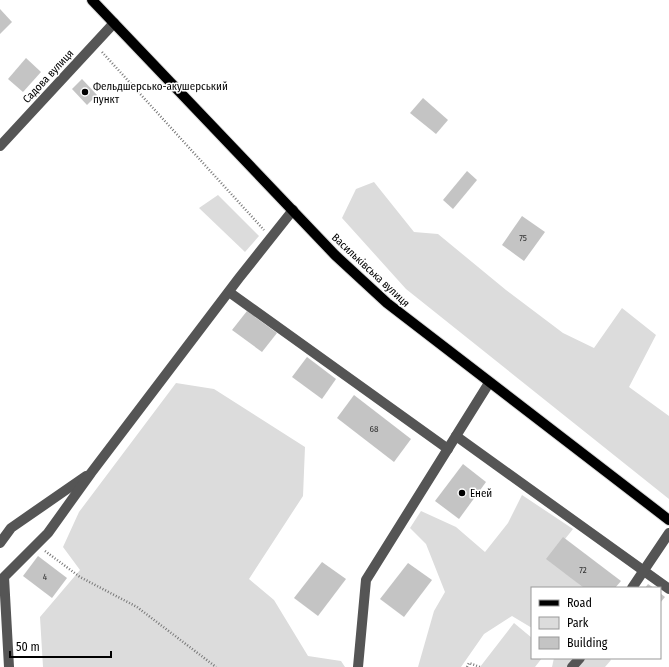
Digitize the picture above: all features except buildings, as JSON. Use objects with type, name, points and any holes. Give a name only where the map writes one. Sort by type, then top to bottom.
[{"type":"main road","name":"Васильківська вулиця","points":[[92,0],[294,210],[335,255],[387,303],[669,520]]},
{"type":"street","name":"Садова вулиця","points":[[0,146],[114,23]]},
{"type":"street","points":[[9,667],[4,577],[48,533],[91,473],[229,292],[294,210]]},
{"type":"street","points":[[229,292],[448,448]]},
{"type":"street","points":[[358,667],[366,580],[489,382]]},
{"type":"street","points":[[456,436],[669,589]]},
{"type":"street","points":[[0,543],[11,528],[91,473]]},
{"type":"street","points":[[633,587],[669,533]]},
{"type":"street","points":[[572,667],[579,659]]},
{"type":"path","points":[[94,43],[271,238]]},
{"type":"path","points":[[37,545],[80,578],[137,607],[216,667]]},
{"type":"path","points":[[467,667],[469,663],[480,667]]},
{"type":"green space","points":[[374,182],[414,232],[438,234],[506,290],[563,333],[594,348],[622,308],[656,335],[629,387],[669,416],[669,499],[406,289],[342,218],[356,189]]},
{"type":"green space","points":[[218,195],[259,236],[245,252],[199,208]]},
{"type":"green space","points":[[176,383],[214,389],[305,447],[303,496],[249,579],[274,600],[308,656],[341,661],[345,667],[43,667],[40,617],[80,570],[63,547],[79,512]]},
{"type":"green space","points":[[522,495],[573,529],[549,559],[583,587],[531,587],[531,627],[512,616],[484,634],[461,667],[418,667],[434,611],[445,592],[426,544],[410,528],[421,511],[456,527],[485,552],[508,523]]},
{"type":"green space","points":[[514,623],[531,637],[531,659],[541,659],[535,667],[480,667]]},
{"type":"green space","points":[[554,659],[611,660],[605,667],[552,667]]},
{"type":"place","name":"Фельдшерсько-акушерський пункт","points":[[85,92]]},
{"type":"place","name":"Еней","points":[[462,493]]}]
